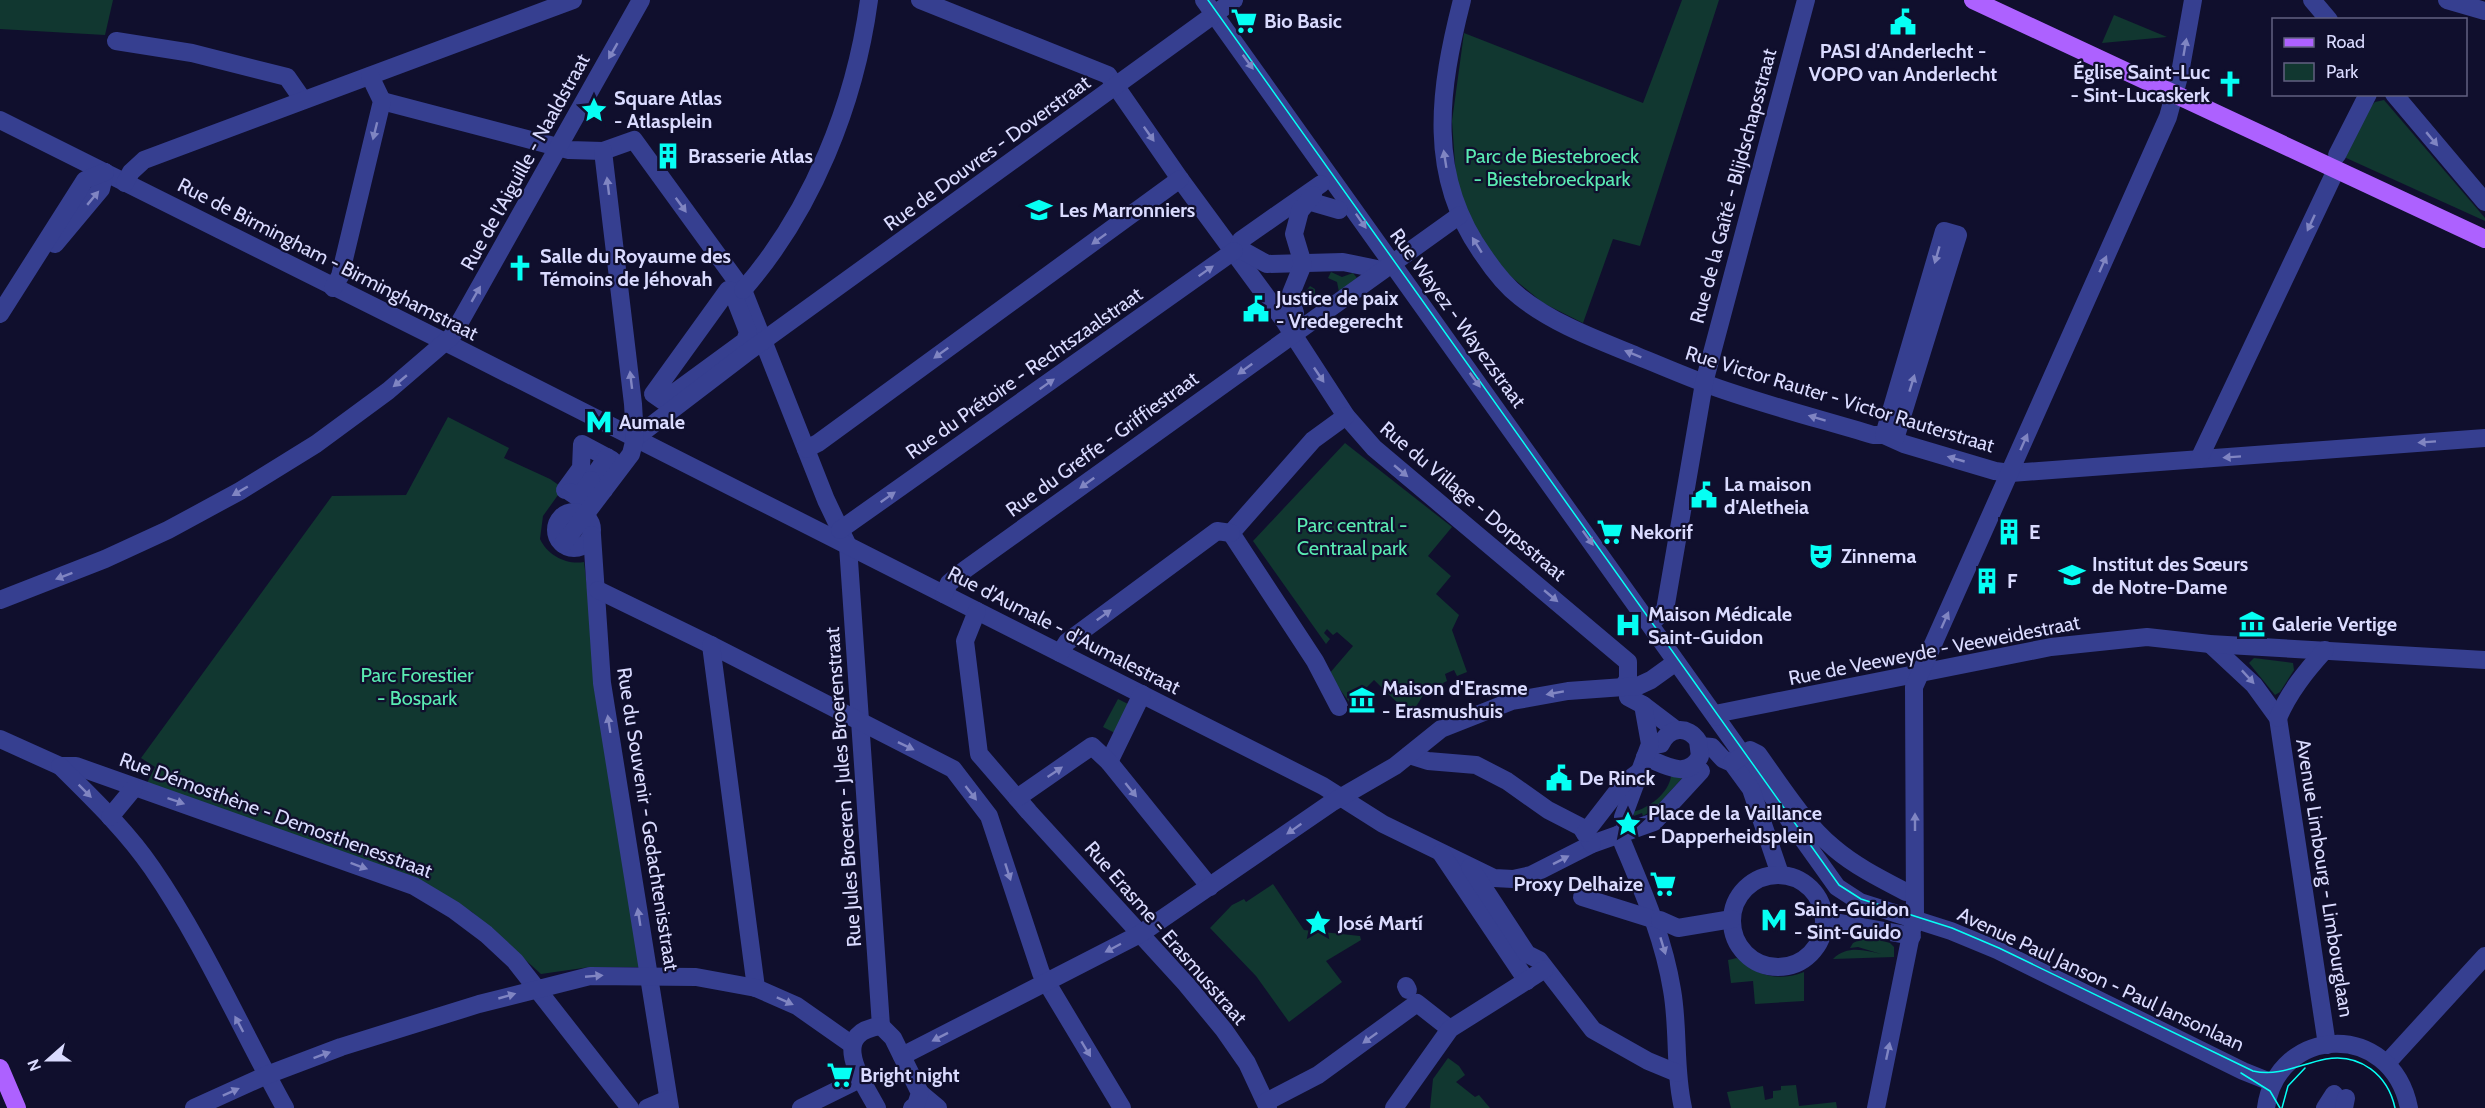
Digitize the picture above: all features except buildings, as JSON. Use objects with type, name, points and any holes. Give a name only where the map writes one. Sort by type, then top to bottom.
[{"type":"main road","points":[[1973,0],[2174,94],[2336,163],[2485,239]]},
{"type":"main road","points":[[0,1068],[17,1108]]},
{"type":"street","points":[[125,183],[131,172],[144,160],[573,0]]},
{"type":"street","name":"Rue de l'Aiguille - Naaldstraat","points":[[0,600],[105,559],[168,530],[240,491],[316,444],[388,391],[445,343],[452,336],[641,0]]},
{"type":"street","points":[[734,300],[788,228],[827,153],[857,67],[869,0]]},
{"type":"street","name":"Rue du Village - Dorpsstraat","points":[[920,0],[1108,75],[1180,179],[1244,256],[1346,416],[1374,448],[1628,662],[1631,697]]},
{"type":"street","name":"Rue de Douvres - Doverstraat","points":[[635,438],[1116,86],[1209,7],[1234,0]]},
{"type":"street","name":"Rue Victor Rauter - Victor Rauterstraat","points":[[1462,0],[1448,55],[1441,122],[1447,171],[1460,215],[1476,246],[1496,273],[1529,304],[1577,331],[1704,383],[1873,435],[1889,437],[1904,444],[1995,471],[2011,473],[2485,438]]},
{"type":"street","name":"Rue de la Gaîté - Blijdschapsstraat","points":[[1645,617],[1660,616],[1665,610],[1704,383],[1806,0]]},
{"type":"street","points":[[1876,1108],[1913,927],[1914,687],[2168,117],[2193,0]]},
{"type":"street","points":[[2312,0],[2327,18]]},
{"type":"street","points":[[2447,0],[2485,11]]},
{"type":"street","name":"Rue Wayez - Wayezstraat","points":[[1209,7],[1387,267],[1676,662]]},
{"type":"street","points":[[116,41],[192,53],[287,77],[303,100]]},
{"type":"street","points":[[333,288],[340,276],[382,101],[370,76]]},
{"type":"street","points":[[2199,459],[2367,96]]},
{"type":"street","points":[[2396,96],[2485,202]]},
{"type":"street","points":[[382,101],[581,152],[603,150],[634,140],[734,300],[765,341],[826,501],[844,538]]},
{"type":"street","name":"Rue de Birmingham - Birminghamstraat","points":[[0,120],[635,438]]},
{"type":"street","points":[[568,492],[579,498],[592,479],[633,450],[635,438],[603,150]]},
{"type":"street","points":[[0,314],[27,274],[101,189],[105,172]]},
{"type":"street","points":[[806,449],[828,436],[1180,179]]},
{"type":"street","points":[[1291,327],[1295,313],[1290,296],[1303,264],[1294,234],[1300,211],[1321,183],[1242,240],[1238,248],[1244,256],[1266,264],[1303,264],[1343,262],[1387,267]]},
{"type":"street","points":[[1308,201],[1340,210]]},
{"type":"street","name":"Rue du Greffe - Griffiestraat","points":[[944,594],[949,583],[966,569],[1291,327],[1387,267],[1460,215]]},
{"type":"street","points":[[1944,231],[1958,235],[1889,437],[1944,231]]},
{"type":"street","name":"Rue du Prétoire - Rechtszaalstraat","points":[[844,538],[1244,256]]},
{"type":"street","points":[[728,290],[734,300],[744,335],[663,402],[653,394],[728,290]]},
{"type":"street","points":[[1231,533],[1313,440],[1346,416]]},
{"type":"street","points":[[579,437],[592,479]]},
{"type":"street","name":"Rue d'Aumale - d'Aumalestraat","points":[[635,438],[801,522],[844,538],[944,594],[1342,797],[1363,813],[1470,867]]},
{"type":"street","points":[[585,515],[592,479],[604,450],[582,444],[592,479]]},
{"type":"street","points":[[801,522],[816,516],[826,501]]},
{"type":"street","points":[[569,512],[577,512],[590,520],[592,535],[583,546],[576,548],[563,544],[556,530],[562,516],[569,512]]},
{"type":"street","points":[[1060,653],[1067,642],[1217,531],[1231,533],[1315,661],[1339,707]]},
{"type":"street","name":"Rue du Souvenir - Gedachtenisstraat","points":[[592,535],[598,590],[602,683],[669,1103]]},
{"type":"street","name":"Rue Jules Broeren - Jules Broerenstraat","points":[[844,538],[860,722],[881,1026]]},
{"type":"street","points":[[598,590],[953,769],[989,816],[1041,973],[1122,1108]]},
{"type":"street","name":"Rue Erasme - Erasmusstraat","points":[[977,611],[965,641],[979,754],[1224,1030],[1247,1063],[1267,1105]]},
{"type":"street","name":"Rue de Veeweyde - Veeweidestraat","points":[[1716,717],[1720,714],[1758,706],[2051,647],[2147,637],[2210,644],[2485,660]]},
{"type":"street","name":"Avenue Limbourg - Limbourglaan","points":[[2210,644],[2254,685],[2278,718],[2328,1045]]},
{"type":"street","points":[[711,645],[756,988]]},
{"type":"street","name":"Avenue Limbourg - Limbourglaan","points":[[2278,718],[2285,701],[2307,670],[2325,650]]},
{"type":"street","points":[[1470,867],[1489,876],[1513,879],[1531,875],[1607,830],[1645,757],[1631,697],[1638,686],[1651,680],[1676,662],[1716,717]]},
{"type":"street","points":[[902,1056],[1140,934],[1342,797],[1410,755],[1441,729],[1512,701],[1568,691],[1631,697],[1676,730],[1691,733],[1700,746],[1698,761],[1685,770],[1674,770],[1645,757]]},
{"type":"street","points":[[1109,762],[1142,694]]},
{"type":"street","name":"Avenue Paul Janson - Paul Jansonlaan","points":[[1716,717],[1741,756],[1840,884],[1860,902],[1913,927],[1997,950],[2243,1071],[2273,1083]]},
{"type":"street","points":[[1607,830],[1623,784],[1645,757],[1661,744],[1667,735],[1676,730]]},
{"type":"street","points":[[1739,734],[1741,756],[1761,789],[1780,874]]},
{"type":"street","name":"Rue Démosthène - Demosthenesstraat","points":[[0,739],[60,766],[76,766],[414,886],[454,910],[486,934],[515,961],[630,1108]]},
{"type":"street","points":[[1700,746],[1712,747],[1723,759],[1758,754],[1808,822],[1833,848],[1857,866],[1906,892]]},
{"type":"street","points":[[1017,798],[1092,747],[1109,762],[1210,887]]},
{"type":"street","points":[[1410,755],[1428,761],[1476,765],[1507,781],[1548,810],[1581,827],[1607,830],[1654,822],[1701,771]]},
{"type":"street","points":[[60,766],[110,817],[151,866],[176,906],[285,1108]]},
{"type":"street","points":[[110,817],[134,788]]},
{"type":"street","points":[[1607,830],[1627,853],[1648,900],[1667,960],[1677,1028],[1677,1073],[1683,1108]]},
{"type":"street","points":[[1439,852],[1527,981]]},
{"type":"street","points":[[1840,884],[1824,859],[1857,866]]},
{"type":"street","points":[[1818,896],[1840,884],[1857,866]]},
{"type":"street","points":[[1470,867],[1527,954],[1545,969],[1593,1030],[1648,1061],[1677,1073]]},
{"type":"street","points":[[1813,867],[1818,896],[1824,911],[1824,928],[1818,946],[1805,959],[1788,966],[1769,966],[1752,959],[1745,953],[1735,937],[1732,919],[1735,903],[1744,889],[1757,879],[1780,874],[1799,879],[1818,896]]},
{"type":"street","points":[[1579,897],[1678,928],[1732,919]]},
{"type":"street","points":[[1824,928],[1835,922],[1913,927]]},
{"type":"street","points":[[2387,1063],[2485,956]]},
{"type":"street","points":[[1402,1105],[1450,1029],[1545,969]]},
{"type":"street","points":[[194,1108],[267,1076],[414,1023],[537,988],[590,976],[648,974],[696,976],[756,988],[798,1006],[851,1044]]},
{"type":"street","points":[[1267,1105],[1318,1075],[1410,993],[1450,1029]]},
{"type":"street","points":[[877,1108],[854,1060],[851,1044],[854,1037],[861,1032],[881,1026],[893,1038],[902,1056],[916,1100],[938,1108]]},
{"type":"street","points":[[2266,1108],[2273,1083],[2285,1067],[2311,1049],[2328,1045],[2355,1046],[2372,1052],[2387,1063],[2401,1083],[2409,1108]]},
{"type":"street","points":[[801,1108],[862,1077]]},
{"type":"street","points":[[646,1108],[669,1103]]},
{"type":"green space","points":[[0,0],[113,0],[105,35],[0,29]]},
{"type":"green space","name":"Parc de Biestebroeck - Biestebroeckpark","points":[[1682,0],[1719,0],[1640,246],[1613,239],[1583,323],[1543,303],[1509,275],[1486,247],[1466,213],[1456,178],[1452,121],[1464,33],[1643,103]]},
{"type":"green space","points":[[2114,15],[2167,37],[2102,43]]},
{"type":"green space","points":[[2384,100],[2485,218],[2485,221],[2344,157],[2371,106],[2375,102]]},
{"type":"green space","points":[[1331,272],[1342,277],[1353,273],[1357,278],[1339,292],[1337,282],[1328,278]]},
{"type":"green space","points":[[1310,286],[1315,289],[1315,297],[1323,301],[1318,307],[1310,303],[1302,306],[1296,297]]},
{"type":"green space","name":"Parc Forestier - Bospark","points":[[448,417],[509,448],[504,458],[550,479],[563,488],[543,516],[540,539],[553,555],[565,561],[584,562],[597,668],[641,967],[590,967],[541,974],[472,912],[412,876],[146,785],[155,767],[141,758],[332,496],[406,495]]},
{"type":"green space","name":"Parc central - Centraal park","points":[[1345,443],[1452,527],[1428,556],[1451,576],[1436,594],[1459,615],[1452,630],[1467,672],[1457,676],[1454,670],[1445,674],[1447,681],[1443,683],[1445,689],[1435,694],[1432,687],[1427,689],[1412,713],[1404,709],[1374,680],[1366,688],[1363,686],[1354,695],[1355,698],[1349,702],[1329,674],[1353,646],[1337,632],[1333,635],[1327,629],[1324,633],[1330,639],[1326,644],[1253,541]]},
{"type":"green space","points":[[2254,658],[2293,663],[2294,670],[2280,692],[2275,695],[2249,663]]},
{"type":"green space","points":[[1118,699],[1132,706],[1117,734],[1103,727]]},
{"type":"green space","points":[[1685,775],[1653,810],[1643,816],[1642,813],[1634,816],[1633,812],[1652,803],[1662,794],[1671,776]]},
{"type":"green space","points":[[1273,884],[1304,930],[1360,936],[1361,940],[1326,961],[1342,982],[1289,1022],[1256,976],[1210,928],[1232,905],[1244,899],[1246,902]]},
{"type":"green space","points":[[1867,936],[1890,943],[1894,947],[1894,957],[1833,959],[1850,950],[1881,954],[1858,947],[1850,948],[1853,943]]},
{"type":"green space","points":[[1737,958],[1760,973],[1777,977],[1804,972],[1804,1001],[1755,1004],[1753,981],[1731,983],[1728,960]]},
{"type":"green space","points":[[1448,1058],[1459,1066],[1465,1075],[1456,1082],[1475,1097],[1479,1095],[1490,1108],[1430,1108],[1433,1079]]},
{"type":"green space","points":[[1796,1085],[1799,1106],[1836,1102],[1837,1108],[1731,1108],[1727,1092],[1763,1086],[1765,1100],[1773,1098],[1773,1091],[1781,1090],[1781,1086]]},
{"type":"tram line","points":[[1208,0],[1839,885],[1861,899],[1952,928],[1999,948],[2253,1071],[2281,1071],[2338,1058],[2361,1063],[2379,1076],[2395,1108]]},
{"type":"tram line","points":[[2282,1108],[2288,1086],[2305,1068]]},
{"type":"tram line","points":[[2241,1073],[2270,1091],[2280,1108]]},
{"type":"place","name":"Bio Basic","points":[[1244,21]]},
{"type":"place","name":"PASI d'Anderlecht - VOPO van Anderlecht","points":[[1903,22]]},
{"type":"place","name":"Église Saint-Luc - Sint-Lucaskerk","points":[[2230,84]]},
{"type":"place","name":"Square Atlas - Atlasplein","points":[[594,110]]},
{"type":"place","name":"Brasserie Atlas","points":[[668,156]]},
{"type":"place","name":"Les Marronniers","points":[[1039,210]]},
{"type":"place","name":"Salle du Royaume des Témoins de Jéhovah","points":[[520,268]]},
{"type":"place","name":"Justice de paix - Vredegerecht","points":[[1256,309]]},
{"type":"place","name":"Aumale","points":[[599,422]]},
{"type":"place","name":"La maison d'Aletheia","points":[[1704,495]]},
{"type":"place","name":"Nekorif","points":[[1610,532]]},
{"type":"place","name":"E","points":[[2009,532]]},
{"type":"place","name":"Zinnema","points":[[1821,556]]},
{"type":"place","name":"Institut des Sœurs de Notre-Dame","points":[[2072,575]]},
{"type":"place","name":"F","points":[[1987,581]]},
{"type":"place","name":"Galerie Vertige","points":[[2252,624]]},
{"type":"place","name":"Maison Médicale Saint-Guidon","points":[[1628,625]]},
{"type":"place","name":"Maison d'Erasme - Erasmushuis","points":[[1362,700]]},
{"type":"place","name":"De Rinck","points":[[1559,778]]},
{"type":"place","name":"Place de la Vaillance - Dapperheidsplein","points":[[1628,824]]},
{"type":"place","name":"Proxy Delhaize","points":[[1663,884]]},
{"type":"place","name":"Saint-Guidon - Sint-Guido","points":[[1774,920]]},
{"type":"place","name":"José Martí","points":[[1318,923]]},
{"type":"place","name":"Bright night","points":[[840,1075]]}]
